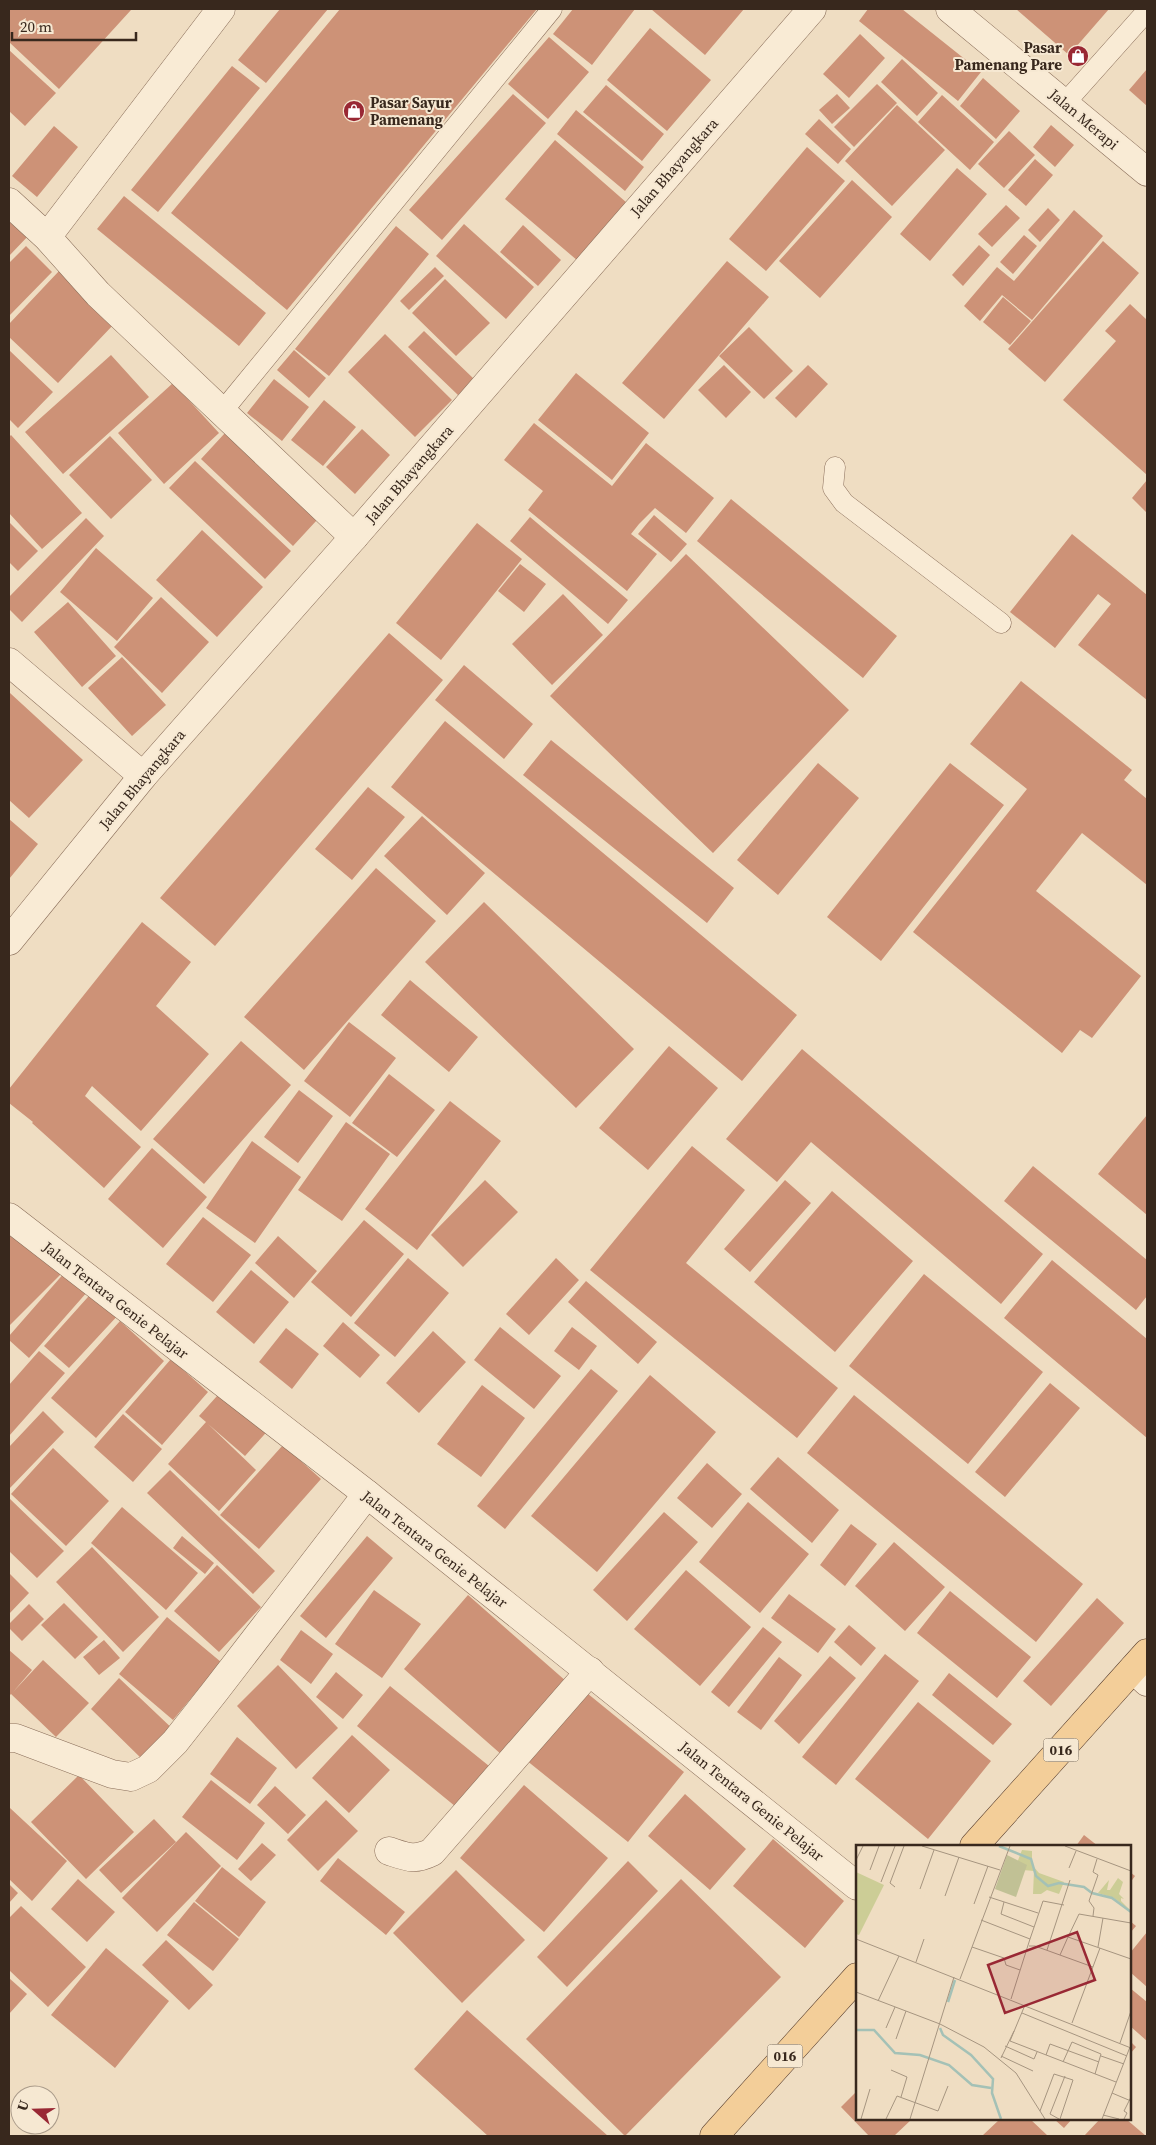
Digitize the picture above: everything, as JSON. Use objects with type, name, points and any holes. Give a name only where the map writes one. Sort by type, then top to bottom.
[{"type":"main road","name":"016","points":[[975,1845],[1143,1668]]},
{"type":"main road","name":"016","points":[[714,2136],[856,1978]]},
{"type":"street","points":[[47,237],[221,9]]},
{"type":"street","name":"Jalan Bhayangkara","points":[[9,940],[143,776],[354,537],[812,9]]},
{"type":"street","name":"Jalan Merapi","points":[[950,9],[1147,172]]},
{"type":"street","points":[[9,202],[47,237],[98,294],[221,413],[354,537]]},
{"type":"street","points":[[9,662],[143,776]]},
{"type":"street","name":"Jalan Tentara Genie Pelajar","points":[[9,1217],[367,1494],[856,1885]]},
{"type":"street","points":[[9,1738],[16,1738],[112,1774],[131,1777],[148,1768],[175,1742],[367,1494]]},
{"type":"street","points":[[389,1851],[409,1858],[420,1858],[432,1852],[590,1671]]},
{"type":"lane","points":[[221,413],[552,9]]},
{"type":"lane","points":[[1065,103],[1147,10]]},
{"type":"lane","points":[[835,467],[833,488],[844,503],[1000,623]]},
{"type":"building","points":[[9,9],[131,10],[59,89],[9,42]]},
{"type":"building","points":[[280,9],[328,9],[266,83],[238,60]]},
{"type":"building","name":"Pasar Sayur Pamenang","points":[[340,9],[537,9],[287,310],[171,213]]},
{"type":"building","points":[[573,9],[635,9],[592,65],[553,34]]},
{"type":"building","points":[[651,9],[744,9],[705,55]]},
{"type":"building","points":[[868,9],[902,9],[981,72],[958,101],[859,21]]},
{"type":"building","points":[[1016,9],[1109,9],[1069,55]]},
{"type":"building","points":[[650,28],[711,80],[667,131],[607,80]]},
{"type":"building","points":[[860,34],[885,58],[849,98],[823,74]]},
{"type":"building","points":[[549,37],[589,72],[548,119],[508,84]]},
{"type":"building","points":[[9,50],[56,93],[25,126],[9,111]]},
{"type":"building","points":[[902,59],[938,93],[917,116],[881,82]]},
{"type":"building","points":[[232,66],[260,88],[158,212],[131,190]]},
{"type":"building","points":[[1147,69],[1147,106],[1129,90]]},
{"type":"building","points":[[983,78],[1020,111],[996,139],[960,106]]},
{"type":"building","points":[[877,84],[897,103],[854,147],[834,127]]},
{"type":"building","points":[[606,85],[664,134],[642,161],[583,112]]},
{"type":"building","points":[[513,94],[546,123],[442,240],[409,210]]},
{"type":"building","points":[[837,94],[850,108],[832,124],[819,110]]},
{"type":"building","points":[[942,95],[994,142],[970,170],[918,122]]},
{"type":"building","points":[[897,105],[945,150],[892,206],[845,161]]},
{"type":"building","points":[[576,110],[644,167],[625,191],[557,134]]},
{"type":"building","points":[[819,119],[851,149],[838,164],[805,134]]},
{"type":"building","points":[[1051,125],[1074,145],[1055,167],[1033,147]]},
{"type":"building","points":[[54,126],[78,147],[37,197],[12,176]]},
{"type":"building","points":[[1009,131],[1035,155],[1004,188],[978,164]]},
{"type":"building","points":[[555,140],[627,203],[578,261],[505,199]]},
{"type":"building","points":[[807,147],[845,181],[766,271],[729,239]]},
{"type":"building","points":[[1035,159],[1053,175],[1026,206],[1008,190]]},
{"type":"building","points":[[957,168],[987,194],[930,261],[900,234]]},
{"type":"building","points":[[852,180],[892,217],[820,298],[779,261]]},
{"type":"building","points":[[124,196],[266,313],[239,346],[97,229]]},
{"type":"building","points":[[1006,205],[1020,218],[992,247],[978,234]]},
{"type":"building","points":[[1048,208],[1060,220],[1040,242],[1028,230]]},
{"type":"building","points":[[1074,210],[1103,236],[1032,320],[1002,295],[980,321],[964,306],[997,267],[1014,281]]},
{"type":"building","points":[[9,220],[30,234],[9,256]]},
{"type":"building","points":[[464,224],[534,287],[506,319],[436,256]]},
{"type":"building","points":[[523,225],[561,260],[538,286],[500,252]]},
{"type":"building","points":[[396,226],[429,254],[329,376],[295,349]]},
{"type":"building","points":[[1024,235],[1037,246],[1013,274],[1000,262]]},
{"type":"building","points":[[1103,241],[1139,273],[1045,382],[1008,349]]},
{"type":"building","points":[[979,245],[990,255],[963,286],[952,275]]},
{"type":"building","points":[[26,246],[52,272],[9,316],[9,263]]},
{"type":"building","points":[[727,261],[769,297],[664,419],[622,383]]},
{"type":"building","points":[[435,267],[444,276],[409,310],[400,301]]},
{"type":"building","points":[[59,271],[114,324],[58,383],[9,337],[9,324]]},
{"type":"building","points":[[445,279],[490,323],[456,356],[412,313]]},
{"type":"building","points":[[1003,297],[1031,321],[1010,345],[983,322]]},
{"type":"building","points":[[1130,304],[1147,320],[1147,475],[1063,400],[1116,341],[1105,331]]},
{"type":"building","points":[[749,327],[793,371],[764,399],[719,356]]},
{"type":"building","points":[[424,331],[474,379],[458,395],[408,347]]},
{"type":"building","points":[[385,334],[452,400],[415,437],[348,372]]},
{"type":"building","points":[[9,350],[53,392],[18,428],[9,419]]},
{"type":"building","points":[[294,350],[326,378],[309,398],[277,370]]},
{"type":"building","points":[[111,355],[149,397],[63,474],[25,432]]},
{"type":"building","points":[[724,365],[751,392],[726,418],[698,390]]},
{"type":"building","points":[[808,365],[828,384],[796,418],[775,398]]},
{"type":"building","points":[[576,373],[649,433],[612,480],[538,420]]},
{"type":"building","points":[[274,379],[309,407],[282,441],[247,413]]},
{"type":"building","points":[[173,383],[219,433],[164,484],[118,433]]},
{"type":"building","points":[[324,400],[356,427],[323,466],[291,440]]},
{"type":"building","points":[[534,423],[612,486],[646,443],[714,498],[686,533],[655,508],[639,524],[631,534],[657,554],[627,591],[528,510],[543,491],[504,460]]},
{"type":"building","points":[[362,429],[390,455],[355,494],[326,467]]},
{"type":"building","points":[[225,433],[317,520],[293,546],[201,459]]},
{"type":"building","points":[[11,435],[82,513],[42,549],[9,513],[9,437]]},
{"type":"building","points":[[110,436],[152,480],[111,519],[69,475]]},
{"type":"building","points":[[195,461],[291,551],[265,579],[169,488]]},
{"type":"building","points":[[1147,480],[1147,513],[1132,498]]},
{"type":"building","points":[[731,499],[897,636],[863,678],[697,541]]},
{"type":"building","points":[[654,515],[687,544],[671,562],[638,534]]},
{"type":"building","points":[[530,517],[628,600],[608,624],[510,541]]},
{"type":"building","points":[[86,518],[104,536],[22,622],[9,609],[9,597]]},
{"type":"building","points":[[9,522],[38,551],[18,571],[9,562]]},
{"type":"building","points":[[477,523],[522,559],[441,660],[396,623]]},
{"type":"building","points":[[202,530],[263,587],[217,637],[156,580]]},
{"type":"building","points":[[1072,534],[1147,595],[1147,700],[1078,645],[1111,604],[1098,594],[1055,648],[1010,612]]},
{"type":"building","points":[[96,548],[153,598],[117,641],[60,592]]},
{"type":"building","points":[[686,554],[849,710],[713,853],[550,696]]},
{"type":"building","points":[[520,564],[546,584],[524,612],[498,591]]},
{"type":"building","points":[[563,594],[603,635],[552,685],[512,644]]},
{"type":"building","points":[[161,597],[209,642],[162,693],[114,647]]},
{"type":"building","points":[[68,602],[116,656],[82,687],[34,632]]},
{"type":"building","points":[[389,633],[443,680],[215,946],[160,898]]},
{"type":"building","points":[[122,657],[166,705],[132,736],[88,688]]},
{"type":"building","points":[[464,665],[533,724],[504,759],[435,700]]},
{"type":"building","points":[[1021,681],[1132,770],[1124,780],[1147,799],[1147,885],[1082,833],[1036,891],[1141,976],[1092,1038],[1080,1030],[1062,1053],[913,932],[1027,789],[970,744]]},
{"type":"building","points":[[10,693],[83,760],[29,818],[9,800]]},
{"type":"building","points":[[445,721],[797,1015],[742,1081],[391,787]]},
{"type":"building","points":[[551,740],[734,888],[707,923],[523,775]]},
{"type":"building","points":[[818,763],[859,798],[778,895],[737,860]]},
{"type":"building","points":[[950,763],[1004,805],[881,961],[827,917]]},
{"type":"building","points":[[368,787],[405,817],[352,880],[315,849]]},
{"type":"building","points":[[422,816],[485,873],[447,915],[384,856]]},
{"type":"building","points":[[9,819],[38,844],[9,879]]},
{"type":"building","points":[[376,868],[436,921],[304,1070],[244,1017]]},
{"type":"building","points":[[484,902],[634,1049],[576,1108],[425,962]]},
{"type":"building","points":[[142,922],[191,962],[156,1006],[209,1054],[141,1131],[92,1086],[85,1096],[141,1147],[104,1188],[33,1122],[9,1103],[9,1089]]},
{"type":"building","points":[[410,980],[478,1037],[449,1072],[381,1015]]},
{"type":"building","points":[[349,1022],[396,1058],[350,1117],[304,1081]]},
{"type":"building","points":[[241,1041],[291,1085],[204,1184],[153,1139]]},
{"type":"building","points":[[669,1046],[718,1088],[648,1170],[599,1128]]},
{"type":"building","points":[[802,1049],[1043,1254],[1001,1304],[811,1142],[777,1182],[726,1139]]},
{"type":"building","points":[[389,1074],[435,1110],[397,1157],[352,1123]]},
{"type":"building","points":[[299,1090],[333,1116],[298,1163],[264,1137]]},
{"type":"building","points":[[450,1101],[501,1141],[417,1250],[365,1209]]},
{"type":"building","points":[[1147,1115],[1147,1215],[1098,1174]]},
{"type":"building","points":[[346,1122],[390,1154],[342,1221],[298,1190]]},
{"type":"building","points":[[252,1141],[301,1177],[255,1243],[206,1208]]},
{"type":"building","points":[[692,1146],[745,1190],[686,1263],[838,1388],[797,1438],[590,1270]]},
{"type":"building","points":[[152,1148],[207,1197],[163,1248],[108,1199]]},
{"type":"building","points":[[1033,1166],[1147,1260],[1147,1296],[1136,1310],[1004,1201]]},
{"type":"building","points":[[485,1180],[518,1212],[463,1267],[431,1235]]},
{"type":"building","points":[[785,1180],[811,1203],[750,1272],[724,1249]]},
{"type":"building","points":[[832,1191],[913,1261],[835,1352],[754,1282]]},
{"type":"building","points":[[203,1217],[251,1255],[213,1302],[166,1264]]},
{"type":"building","points":[[364,1220],[404,1254],[351,1317],[311,1282]]},
{"type":"building","points":[[9,1230],[61,1274],[9,1326]]},
{"type":"building","points":[[278,1236],[317,1271],[294,1298],[255,1263]]},
{"type":"building","points":[[408,1258],[449,1293],[395,1357],[354,1323]]},
{"type":"building","points":[[556,1258],[579,1280],[529,1335],[506,1314]]},
{"type":"building","points":[[1052,1260],[1147,1339],[1147,1438],[1004,1318]]},
{"type":"building","points":[[251,1270],[289,1302],[254,1344],[216,1312]]},
{"type":"building","points":[[66,1271],[88,1291],[29,1358],[9,1340],[9,1336]]},
{"type":"building","points":[[924,1274],[1043,1372],[968,1464],[849,1366]]},
{"type":"building","points":[[586,1281],[657,1342],[638,1364],[568,1302]]},
{"type":"building","points":[[96,1288],[121,1312],[69,1368],[44,1346]]},
{"type":"building","points":[[120,1321],[164,1361],[96,1438],[51,1398]]},
{"type":"building","points":[[343,1322],[380,1355],[360,1378],[323,1346]]},
{"type":"building","points":[[500,1327],[561,1376],[534,1409],[474,1360]]},
{"type":"building","points":[[572,1327],[597,1346],[579,1370],[554,1351]]},
{"type":"building","points":[[286,1328],[319,1354],[292,1389],[259,1362]]},
{"type":"building","points":[[433,1331],[466,1362],[419,1413],[386,1383]]},
{"type":"building","points":[[39,1351],[65,1373],[9,1436],[9,1385]]},
{"type":"building","points":[[171,1359],[208,1392],[162,1445],[125,1412]]},
{"type":"building","points":[[591,1369],[618,1391],[505,1529],[477,1506]]},
{"type":"building","points":[[650,1375],[716,1432],[597,1572],[531,1516]]},
{"type":"building","points":[[1050,1383],[1080,1408],[1005,1497],[975,1472]]},
{"type":"building","points":[[482,1385],[525,1418],[481,1477],[437,1444]]},
{"type":"building","points":[[226,1386],[272,1426],[245,1456],[208,1424],[256,1470],[219,1511],[168,1464],[206,1422],[199,1416]]},
{"type":"building","points":[[854,1395],[1083,1584],[1036,1642],[807,1453]]},
{"type":"building","points":[[43,1411],[64,1432],[9,1489],[9,1447]]},
{"type":"building","points":[[123,1414],[162,1449],[133,1482],[94,1447]]},
{"type":"building","points":[[283,1445],[321,1479],[259,1549],[220,1515]]},
{"type":"building","points":[[53,1448],[109,1501],[66,1546],[11,1494]]},
{"type":"building","points":[[778,1457],[839,1510],[812,1543],[750,1489]]},
{"type":"building","points":[[707,1463],[742,1494],[712,1528],[677,1498]]},
{"type":"building","points":[[170,1470],[275,1571],[253,1594],[147,1493]]},
{"type":"building","points":[[9,1498],[64,1551],[37,1578],[9,1551]]},
{"type":"building","points":[[748,1502],[809,1554],[760,1613],[699,1562]]},
{"type":"building","points":[[122,1507],[198,1573],[166,1610],[91,1543]]},
{"type":"building","points":[[664,1512],[698,1542],[627,1621],[593,1590]]},
{"type":"building","points":[[851,1524],[877,1544],[845,1586],[820,1565]]},
{"type":"building","points":[[182,1536],[214,1563],[205,1574],[173,1548]]},
{"type":"building","points":[[367,1536],[393,1558],[326,1638],[300,1616]]},
{"type":"building","points":[[894,1542],[945,1587],[905,1631],[855,1586]]},
{"type":"building","points":[[92,1547],[159,1617],[123,1652],[56,1582]]},
{"type":"building","points":[[217,1565],[261,1607],[219,1652],[174,1611]]},
{"type":"building","points":[[686,1570],[751,1627],[700,1686],[634,1629]]},
{"type":"building","points":[[9,1573],[29,1593],[9,1614]]},
{"type":"building","points":[[374,1590],[421,1624],[382,1678],[335,1644]]},
{"type":"building","points":[[950,1591],[1031,1657],[997,1698],[917,1633]]},
{"type":"building","points":[[789,1594],[836,1629],[818,1653],[771,1618]]},
{"type":"building","points":[[468,1595],[567,1682],[502,1755],[404,1669]]},
{"type":"building","points":[[1097,1598],[1124,1623],[1051,1706],[1023,1681]]},
{"type":"building","points":[[64,1603],[98,1637],[75,1659],[41,1625]]},
{"type":"building","points":[[29,1604],[44,1619],[22,1641],[9,1628],[9,1624]]},
{"type":"building","points":[[167,1617],[221,1662],[173,1720],[119,1674]]},
{"type":"building","points":[[849,1625],[876,1648],[861,1666],[834,1642]]},
{"type":"building","points":[[763,1627],[782,1642],[729,1707],[711,1692]]},
{"type":"building","points":[[301,1630],[333,1654],[311,1684],[280,1660]]},
{"type":"building","points":[[104,1640],[120,1658],[99,1675],[83,1657]]},
{"type":"building","points":[[9,1650],[32,1670],[13,1692],[43,1660],[89,1703],[56,1737],[11,1694],[9,1696]]},
{"type":"building","points":[[885,1654],[919,1681],[836,1785],[802,1757]]},
{"type":"building","points":[[830,1656],[856,1678],[799,1744],[774,1721]]},
{"type":"building","points":[[779,1657],[802,1675],[761,1730],[737,1712]]},
{"type":"building","points":[[278,1665],[338,1728],[296,1769],[237,1706]]},
{"type":"building","points":[[336,1672],[363,1695],[343,1719],[316,1697]]},
{"type":"building","points":[[949,1673],[1012,1724],[993,1745],[932,1695]]},
{"type":"building","points":[[119,1678],[177,1733],[147,1764],[91,1709]]},
{"type":"building","points":[[390,1686],[494,1770],[461,1811],[357,1726]]},
{"type":"building","points":[[582,1689],[684,1772],[628,1842],[526,1760]]},
{"type":"building","points":[[918,1702],[991,1761],[928,1839],[855,1779]]},
{"type":"building","points":[[352,1735],[390,1770],[349,1813],[312,1778]]},
{"type":"building","points":[[237,1737],[277,1768],[250,1804],[210,1774]]},
{"type":"building","points":[[79,1775],[134,1832],[86,1879],[31,1822]]},
{"type":"building","points":[[211,1780],[265,1823],[237,1860],[182,1817]]},
{"type":"building","points":[[524,1785],[608,1858],[544,1932],[460,1858]]},
{"type":"building","points":[[275,1786],[306,1815],[288,1834],[257,1805]]},
{"type":"building","points":[[685,1794],[746,1849],[710,1890],[648,1836]]},
{"type":"building","points":[[326,1800],[358,1831],[318,1871],[287,1840]]},
{"type":"building","points":[[10,1808],[67,1861],[32,1901],[9,1879]]},
{"type":"building","points":[[154,1819],[176,1842],[121,1893],[99,1870]]},
{"type":"building","points":[[186,1832],[221,1866],[157,1932],[122,1898]]},
{"type":"building","points":[[1084,1835],[1097,1845],[1077,1845]]},
{"type":"building","points":[[773,1839],[844,1901],[805,1948],[733,1886]]},
{"type":"building","points":[[262,1843],[276,1855],[251,1881],[238,1869]]},
{"type":"building","points":[[338,1858],[405,1912],[386,1935],[320,1881]]},
{"type":"building","points":[[628,1861],[658,1891],[567,1987],[537,1957]]},
{"type":"building","points":[[222,1867],[266,1902],[239,1937],[195,1901]]},
{"type":"building","points":[[456,1870],[525,1940],[462,2003],[393,1933]]},
{"type":"building","points":[[1131,1873],[1135,1876],[1131,1882]]},
{"type":"building","points":[[78,1879],[115,1912],[87,1942],[51,1909]]},
{"type":"building","points":[[681,1879],[781,1977],[625,2136],[526,2039]]},
{"type":"building","points":[[9,1884],[18,1893],[9,1903]]},
{"type":"building","points":[[194,1902],[239,1939],[213,1971],[167,1935]]},
{"type":"building","points":[[21,1906],[86,1967],[48,2007],[9,1970],[9,1918]]},
{"type":"building","points":[[1131,1922],[1136,1926],[1131,1932]]},
{"type":"building","points":[[1147,1932],[1147,1987],[1131,1973],[1131,1952]]},
{"type":"building","points":[[166,1940],[213,1985],[189,2010],[142,1965]]},
{"type":"building","points":[[106,1948],[169,2001],[115,2068],[51,2015]]},
{"type":"building","points":[[9,1978],[27,1994],[9,2014]]},
{"type":"building","points":[[1131,1989],[1147,2002],[1147,2041],[1131,2027]]},
{"type":"building","points":[[467,2010],[608,2136],[488,2136],[414,2069]]},
{"type":"building","points":[[1131,2042],[1136,2047],[1131,2053]]},
{"type":"building","points":[[856,2092],[856,2120],[911,2120],[894,2136],[869,2136],[841,2107]]},
{"type":"building","points":[[999,2120],[1031,2120],[1048,2136],[982,2136]]},
{"type":"building","points":[[1055,2120],[1071,2120],[1064,2128]]},
{"type":"building","points":[[1099,2120],[1127,2120],[1146,2136],[1084,2136]]},
{"type":"place","name":"Pasar Pamenang Pare","points":[[1078,56]]},
{"type":"place","name":"Pasar Sayur Pamenang","points":[[354,111]]}]
